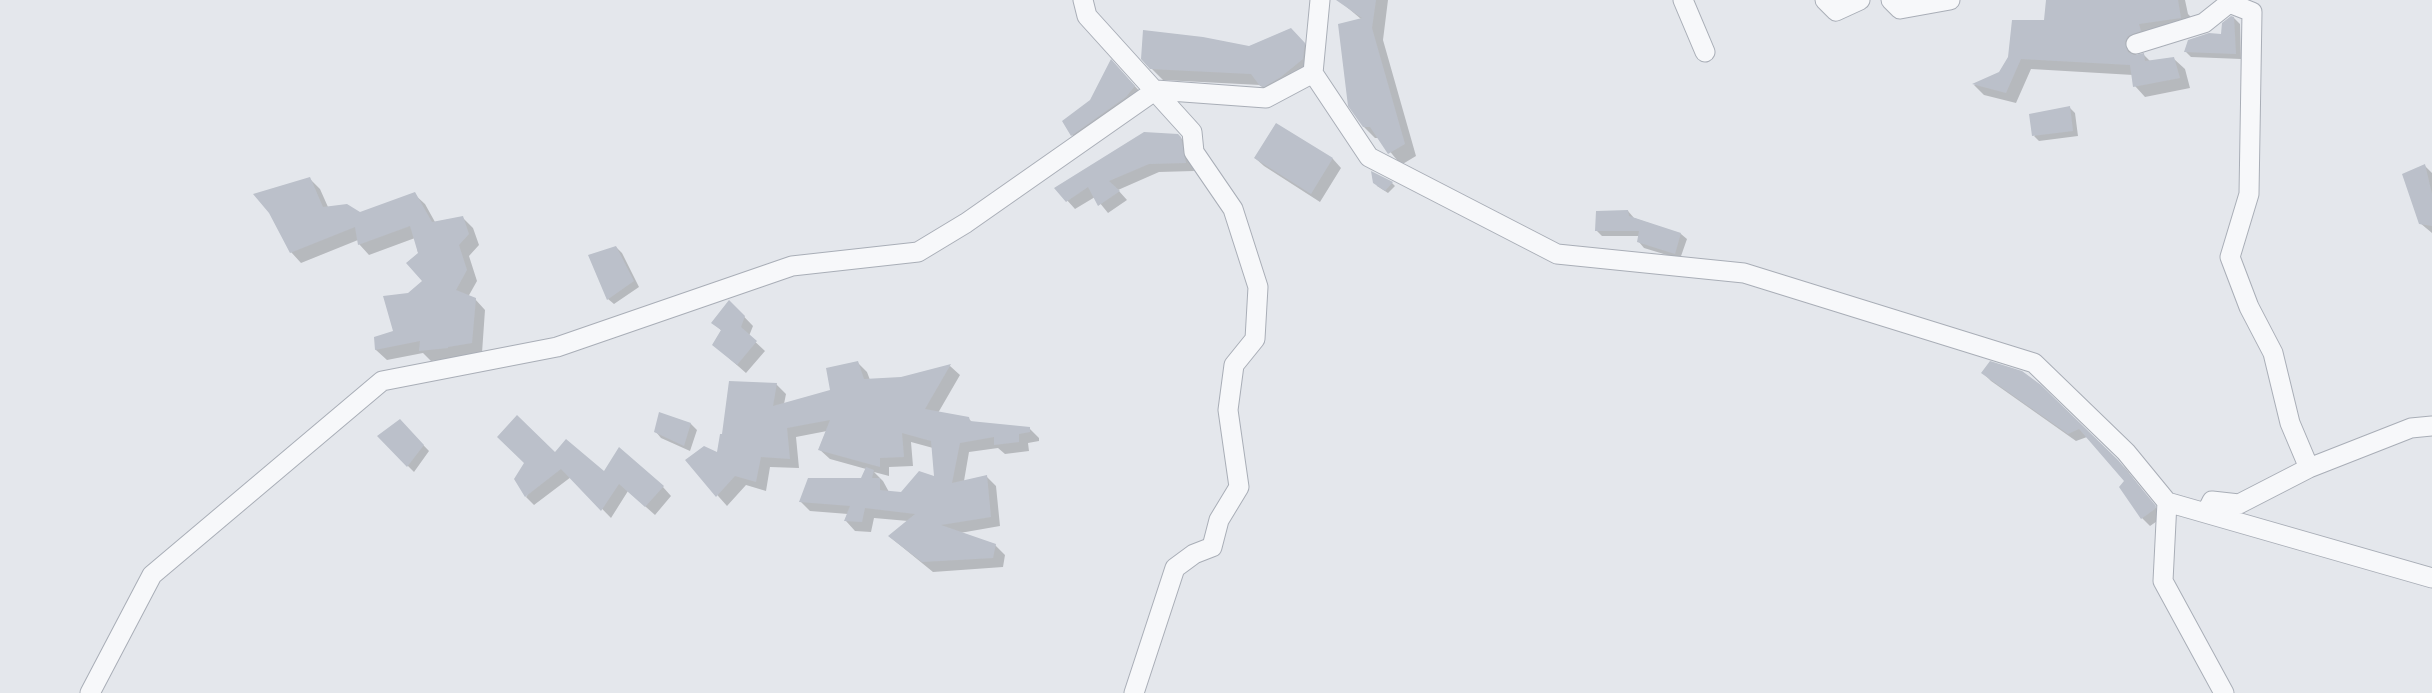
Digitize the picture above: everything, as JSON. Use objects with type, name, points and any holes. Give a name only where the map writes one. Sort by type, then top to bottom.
[{"type":"street","points":[[1084,0],[1087,16],[1192,132],[1194,152],[1234,209],[1258,287],[1255,339],[1234,365],[1228,410],[1239,487],[1219,520],[1212,547],[1194,554],[1175,568],[1134,693]]},
{"type":"street","points":[[1320,0],[1313,73],[1369,157],[1557,254],[1744,273],[2034,363],[2126,452],[2166,502],[2432,578]]},
{"type":"street","points":[[1683,0],[1705,52]]},
{"type":"street","points":[[1825,0],[1836,11],[1860,0]]},
{"type":"street","points":[[1891,0],[1900,9],[1950,0]]},
{"type":"street","points":[[2136,44],[2204,23],[2229,3],[2252,12],[2249,194],[2230,257],[2248,307],[2273,354],[2290,423],[2309,468]]},
{"type":"street","points":[[90,693],[152,575],[382,381],[557,347],[792,266],[918,252],[966,223],[1156,90],[1266,98],[1313,73]]},
{"type":"street","points":[[2206,513],[2212,501],[2239,504],[2309,468],[2411,428],[2432,426]]},
{"type":"street","points":[[2166,502],[2163,581],[2224,693]]},
{"type":"building","points":[[1336,0],[1376,0],[1372,28],[1405,144],[1388,154],[1370,127],[1363,127],[1348,106],[1338,24],[1362,18]]},
{"type":"building","points":[[2046,0],[2178,0],[2181,18],[2139,24],[2141,31],[2128,36],[2125,42],[2128,52],[2134,55],[2144,53],[2145,61],[2174,57],[2180,78],[2133,87],[2130,65],[2021,59],[2006,93],[1972,84],[1999,72],[2008,57],[2012,20],[2044,20]]},
{"type":"building","points":[[2231,16],[2234,17],[2236,54],[2184,52],[2188,40],[2209,33],[2221,34],[2222,23]]},
{"type":"building","points":[[1291,28],[1305,43],[1303,59],[1281,77],[1264,87],[1260,86],[1251,74],[1150,69],[1141,59],[1143,30],[1203,37],[1249,46]]},
{"type":"building","points":[[1111,59],[1135,86],[1126,97],[1071,136],[1062,121],[1090,100]]},
{"type":"building","points":[[2070,106],[2073,131],[2032,136],[2029,114]]},
{"type":"building","points":[[1276,123],[1333,158],[1311,194],[1254,158]]},
{"type":"building","points":[[1144,132],[1178,134],[1181,137],[1186,163],[1149,164],[1109,181],[1120,191],[1098,206],[1088,187],[1066,202],[1054,188]]},
{"type":"building","points":[[2425,164],[2432,194],[2432,226],[2419,224],[2402,174]]},
{"type":"building","points":[[1371,171],[1393,182],[1385,191],[1373,183]]},
{"type":"building","points":[[310,177],[323,207],[347,204],[360,212],[415,192],[432,222],[463,216],[469,234],[459,245],[467,270],[456,290],[476,298],[472,343],[419,351],[420,341],[375,350],[374,337],[393,331],[383,296],[408,293],[422,281],[406,263],[418,253],[410,226],[358,245],[355,227],[290,253],[269,213],[253,194]]},
{"type":"building","points":[[1628,210],[1629,216],[1681,233],[1675,254],[1637,242],[1639,231],[1595,231],[1596,211]]},
{"type":"building","points":[[616,246],[634,281],[607,300],[588,255]]},
{"type":"building","points":[[729,300],[745,316],[741,327],[757,341],[737,365],[712,345],[721,330],[711,323]]},
{"type":"building","points":[[858,361],[864,379],[901,377],[951,364],[925,409],[969,417],[970,421],[1030,427],[1030,432],[1019,434],[1019,442],[994,445],[994,437],[960,443],[952,483],[987,475],[991,517],[941,525],[996,544],[993,558],[922,562],[888,536],[915,514],[865,508],[862,522],[844,521],[850,506],[799,502],[808,478],[861,478],[866,467],[874,470],[872,478],[880,478],[880,490],[901,492],[919,471],[934,476],[931,441],[902,433],[904,457],[880,458],[880,467],[818,450],[830,420],[787,428],[790,459],[761,457],[756,482],[735,476],[716,497],[685,460],[704,446],[717,452],[720,434],[722,434],[729,381],[777,383],[773,406],[830,390],[826,368]]},
{"type":"building","points":[[1990,361],[2022,371],[2041,385],[2118,460],[2156,506],[2155,509],[2141,519],[2119,487],[2124,481],[2079,429],[2068,434],[1981,373]]},
{"type":"building","points":[[659,412],[691,423],[684,446],[654,432]]},
{"type":"building","points":[[517,415],[555,452],[566,439],[604,471],[619,447],[664,486],[645,507],[619,484],[601,511],[561,469],[525,497],[514,479],[524,463],[497,437]]},
{"type":"building","points":[[400,419],[424,445],[407,467],[377,436]]}]
